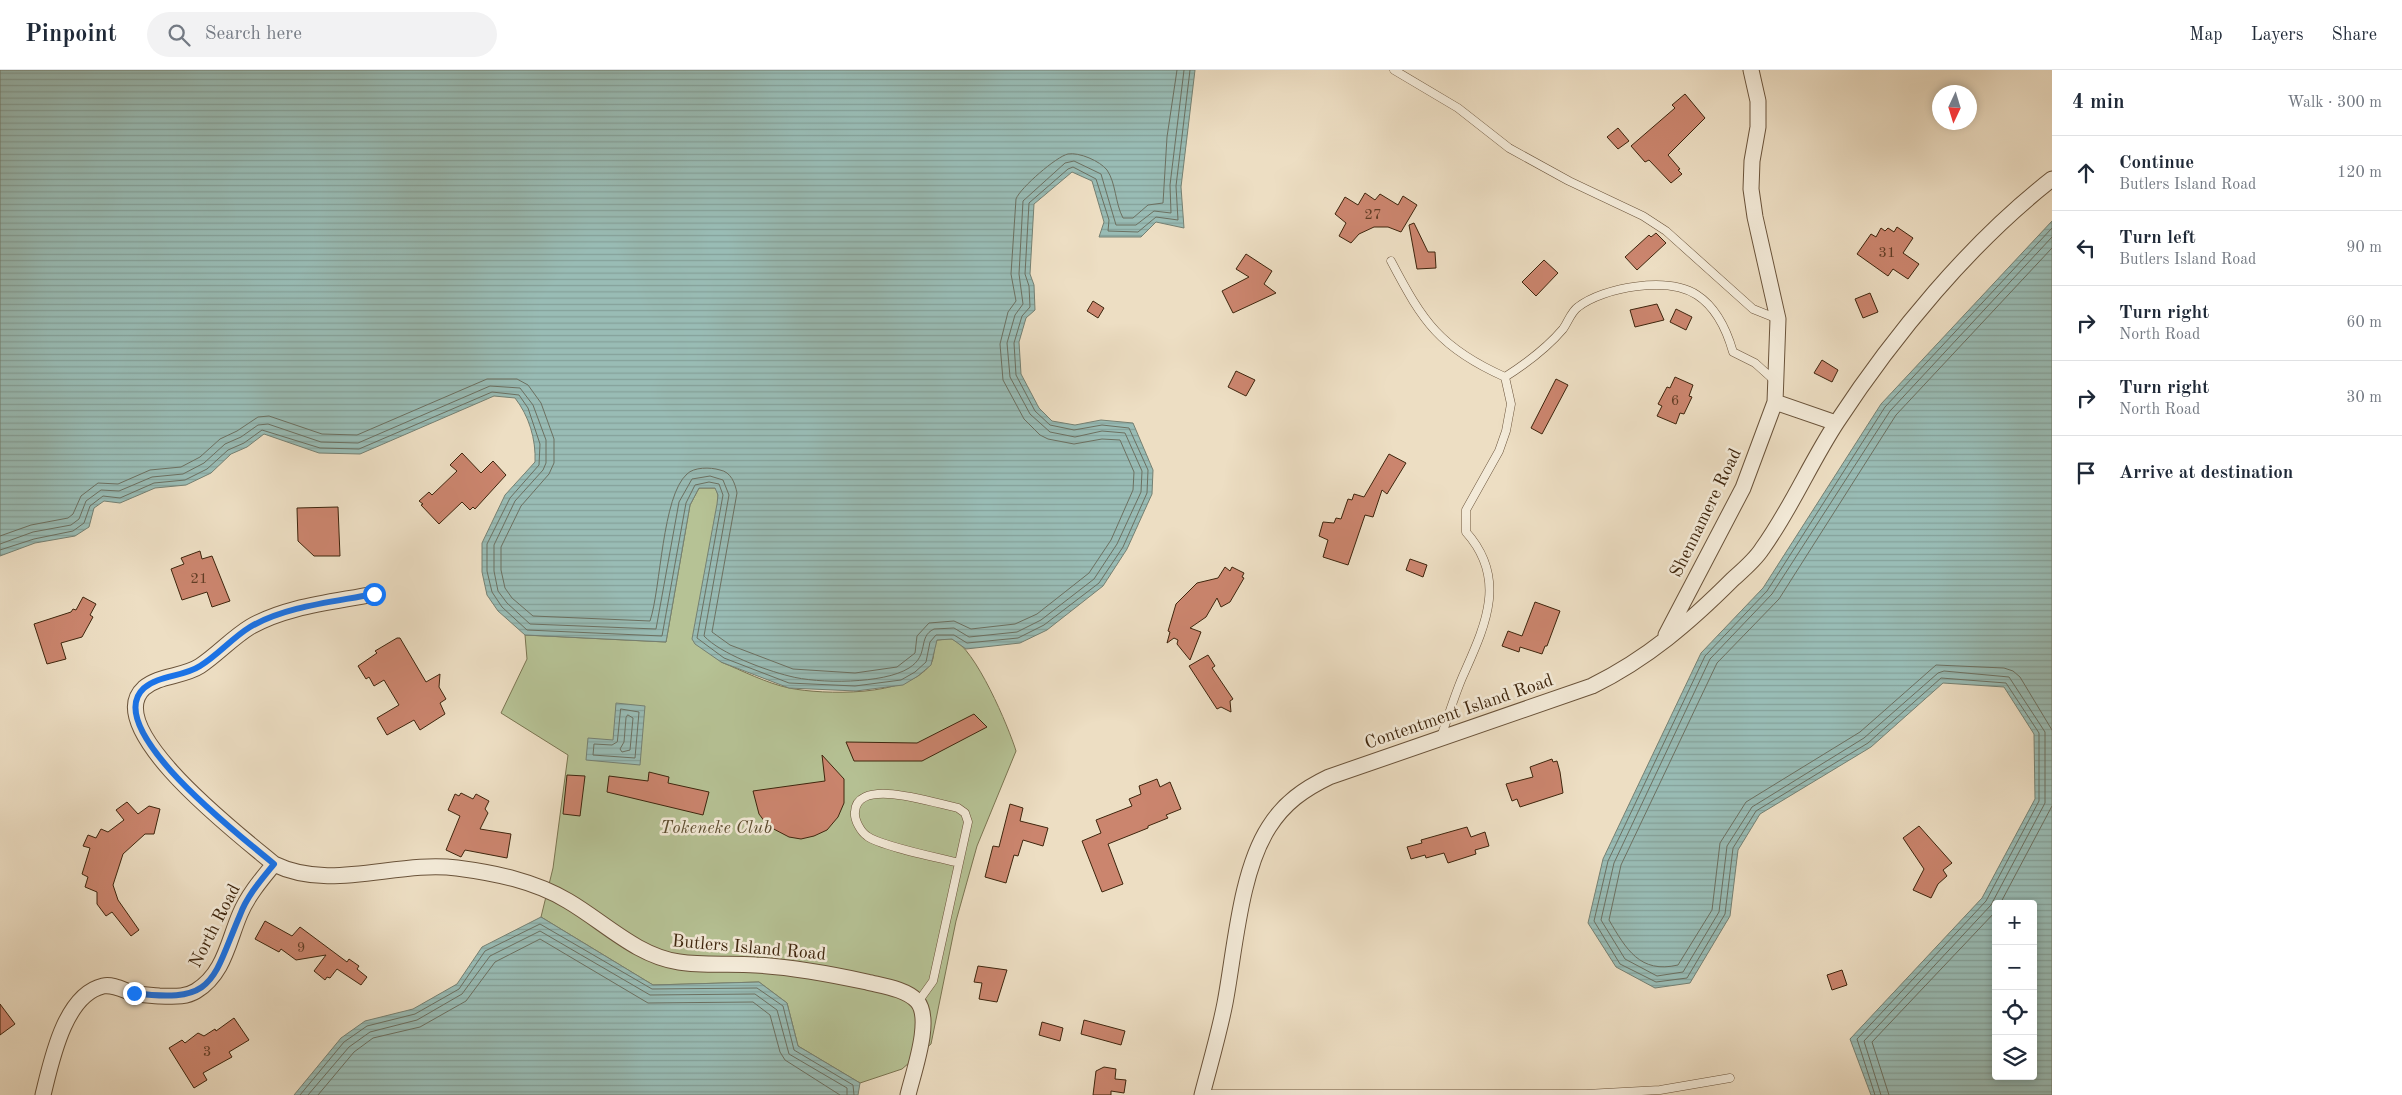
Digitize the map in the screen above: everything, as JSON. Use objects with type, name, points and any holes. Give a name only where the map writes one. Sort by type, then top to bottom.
[{"type":"street","name":"Shennamere Road","points":[[1662,643],[1743,488],[1775,402],[1778,319],[1755,217],[1751,189],[1752,161],[1758,127],[1758,101],[1751,70]]},
{"type":"street","name":"Contentment Island Road","points":[[1202,1095],[1219,1033],[1242,908],[1255,856],[1270,826],[1286,804],[1312,785],[1329,777],[1592,686],[1628,669],[1662,643],[1710,603],[1762,551],[1836,423],[1887,351],[1980,241],[2052,179]]},
{"type":"street","points":[[1775,402],[1836,423]]},
{"type":"street","name":"Butlers Island Road","points":[[374,594],[301,609],[252,626],[194,670],[165,678],[144,688],[136,702],[136,720],[141,731],[170,770],[195,797],[274,864],[288,871],[334,875],[437,867],[503,876],[523,881],[557,895],[641,948],[663,959],[698,964],[801,968],[905,992],[918,1002]]},
{"type":"street","name":"North Road","points":[[43,1095],[59,1034],[85,998],[103,986],[117,987],[134,993],[150,995],[172,996],[194,992],[208,982],[218,969],[246,903],[274,864]]},
{"type":"street","points":[[908,1095],[923,1026],[922,1010],[918,1002]]},
{"type":"lane","points":[[1394,70],[1458,108],[1509,148],[1569,181],[1643,216],[1666,231],[1753,309],[1778,319]]},
{"type":"lane","points":[[1391,261],[1420,313],[1434,332],[1460,354],[1505,377]]},
{"type":"lane","points":[[1505,377],[1535,358],[1564,327],[1576,308],[1602,292],[1669,285],[1697,294],[1711,308],[1726,329],[1732,352],[1755,363],[1776,383]]},
{"type":"lane","points":[[1441,737],[1461,681],[1484,631],[1490,594],[1489,569],[1480,550],[1466,532],[1466,510],[1499,451],[1506,431],[1511,404],[1505,377]]},
{"type":"lane","points":[[918,1002],[933,981],[959,863],[968,822],[965,814],[958,808],[884,792],[868,794],[858,802],[855,812],[856,822],[866,836],[959,863]]},
{"type":"lane","points":[[1202,1095],[1586,1094],[1660,1090],[1704,1084],[1730,1078]]},
{"type":"green space","name":"Tokeneke Club","points":[[699,488],[716,488],[718,495],[721,662],[763,680],[789,688],[823,692],[864,691],[903,683],[919,675],[932,662],[937,640],[952,639],[961,645],[981,672],[999,708],[1016,751],[977,846],[956,921],[931,1044],[902,1069],[860,1083],[798,1046],[787,1003],[759,982],[653,985],[541,917],[553,868],[568,755],[501,713],[527,659],[525,635],[666,642],[690,505]]},
{"type":"water","points":[[0,70],[1195,70],[1181,187],[1184,228],[1156,222],[1141,237],[1099,237],[1104,222],[1092,181],[1072,172],[1034,204],[1030,274],[1034,285],[1035,310],[1026,318],[1019,342],[1021,374],[1039,408],[1052,421],[1075,425],[1101,420],[1133,423],[1153,470],[1152,494],[1127,549],[1103,586],[1047,630],[1020,643],[966,649],[952,639],[937,640],[931,665],[918,676],[903,685],[856,691],[789,688],[721,662],[695,644],[692,639],[717,504],[718,495],[715,488],[699,488],[690,505],[666,642],[525,635],[498,611],[487,595],[482,572],[482,543],[505,495],[535,462],[531,428],[515,398],[494,396],[360,454],[319,453],[264,434],[247,447],[231,454],[211,473],[186,485],[155,488],[120,503],[104,501],[94,508],[89,527],[75,536],[35,543],[0,556]]},
{"type":"water","points":[[2052,221],[2052,1095],[1871,1095],[1850,1039],[1982,898],[2035,799],[2034,734],[2004,687],[1943,683],[1871,747],[1760,814],[1738,850],[1730,916],[1690,983],[1655,988],[1616,967],[1588,923],[1603,859],[1701,653],[1763,588],[1881,404]]},
{"type":"water","points":[[616,703],[645,706],[640,765],[586,760],[588,738],[613,740]]},
{"type":"water","points":[[541,917],[653,985],[759,982],[787,1003],[798,1046],[860,1083],[858,1095],[294,1095],[341,1038],[365,1021],[413,1009],[457,984],[482,947]]},
{"type":"building","points":[[1685,94],[1705,118],[1668,155],[1682,174],[1671,183],[1649,160],[1645,162],[1631,146],[1675,108],[1672,105]]},
{"type":"building","points":[[1618,128],[1629,141],[1618,149],[1607,137]]},
{"type":"building","points":[[1365,193],[1375,200],[1380,194],[1398,205],[1403,196],[1417,205],[1401,232],[1388,227],[1374,227],[1359,234],[1351,243],[1339,236],[1346,223],[1335,214],[1345,197],[1358,205]]},
{"type":"building","points":[[1414,223],[1428,252],[1435,252],[1436,268],[1417,269],[1409,225]]},
{"type":"building","points":[[1897,227],[1913,238],[1903,253],[1919,264],[1908,279],[1893,269],[1888,276],[1857,254],[1871,234],[1876,237],[1881,228],[1885,231],[1888,228],[1894,232]]},
{"type":"building","points":[[1656,233],[1666,243],[1637,270],[1625,257],[1649,235],[1651,237]]},
{"type":"building","points":[[1246,254],[1272,271],[1264,284],[1276,293],[1233,313],[1222,291],[1249,277],[1236,269]]},
{"type":"building","points":[[1544,260],[1558,273],[1536,296],[1522,282]]},
{"type":"building","points":[[1870,293],[1878,312],[1863,318],[1855,299]]},
{"type":"building","points":[[1093,301],[1104,308],[1098,318],[1087,311]]},
{"type":"building","points":[[1657,304],[1664,320],[1635,327],[1630,310]]},
{"type":"building","points":[[1676,309],[1692,317],[1686,330],[1670,322]]},
{"type":"building","points":[[1822,360],[1838,370],[1832,382],[1814,373]]},
{"type":"building","points":[[1236,371],[1255,380],[1246,396],[1228,387]]},
{"type":"building","points":[[1675,377],[1693,385],[1689,396],[1692,397],[1684,414],[1680,413],[1676,424],[1657,416],[1662,406],[1658,404],[1667,387],[1670,388]]},
{"type":"building","points":[[1556,379],[1568,385],[1542,434],[1531,428]]},
{"type":"building","points":[[462,453],[481,473],[493,461],[506,475],[475,509],[473,507],[470,510],[462,502],[439,524],[419,501],[429,492],[432,495],[457,471],[450,465]]},
{"type":"building","points":[[1389,454],[1406,463],[1387,494],[1382,490],[1373,517],[1365,515],[1348,565],[1323,557],[1328,540],[1319,536],[1323,522],[1334,523],[1336,518],[1341,519],[1348,499],[1352,500],[1354,494],[1364,497]]},
{"type":"building","points":[[338,507],[340,556],[314,556],[298,541],[297,508]]},
{"type":"building","points":[[200,551],[202,559],[212,556],[230,601],[212,607],[207,592],[182,600],[171,569],[184,564],[181,558]]},
{"type":"building","points":[[1410,559],[1427,565],[1423,577],[1406,570]]},
{"type":"building","points":[[1225,567],[1230,571],[1232,567],[1244,573],[1242,577],[1244,578],[1230,602],[1221,607],[1217,598],[1206,617],[1190,628],[1201,632],[1190,660],[1177,644],[1178,640],[1174,638],[1167,643],[1170,632],[1168,631],[1176,604],[1197,583],[1218,578]]},
{"type":"building","points":[[83,597],[96,604],[90,615],[93,617],[82,637],[61,643],[66,659],[47,664],[34,624],[71,612],[73,609],[76,610]]},
{"type":"building","points":[[1535,602],[1560,611],[1547,646],[1545,646],[1542,654],[1520,647],[1519,652],[1502,646],[1508,631],[1522,636]]},
{"type":"building","points":[[400,638],[426,682],[440,674],[439,687],[446,699],[440,703],[445,714],[420,730],[414,720],[387,735],[377,718],[399,705],[384,680],[374,686],[369,677],[366,679],[358,666],[377,653],[375,651]]},
{"type":"building","points":[[1208,655],[1215,666],[1212,668],[1233,699],[1230,701],[1231,712],[1221,707],[1217,709],[1189,666]]},
{"type":"building","points":[[974,714],[987,727],[922,761],[854,761],[846,742],[917,743]]},
{"type":"building","points":[[822,755],[844,779],[844,803],[838,817],[827,830],[801,839],[789,837],[768,826],[759,814],[753,791],[825,781]]},
{"type":"building","points":[[1552,759],[1553,762],[1557,761],[1563,793],[1520,807],[1517,799],[1512,801],[1506,784],[1533,777],[1530,767]]},
{"type":"building","points":[[649,772],[669,777],[668,783],[709,792],[703,815],[607,792],[609,776],[648,781]]},
{"type":"building","points":[[567,775],[585,776],[580,816],[563,814]]},
{"type":"building","points":[[1157,779],[1160,787],[1170,782],[1181,809],[1166,815],[1168,818],[1148,826],[1148,828],[1108,844],[1123,884],[1102,892],[1082,841],[1101,833],[1096,820],[1132,806],[1129,799],[1141,794],[1139,786]]},
{"type":"building","points":[[461,793],[473,799],[476,794],[489,801],[485,809],[488,813],[480,829],[511,834],[507,858],[465,850],[461,857],[446,850],[460,816],[448,810],[455,794],[459,796]]},
{"type":"building","points":[[127,802],[138,814],[149,806],[160,809],[154,834],[145,834],[123,854],[113,885],[118,900],[139,930],[131,936],[112,912],[106,916],[97,904],[97,892],[85,887],[88,877],[82,874],[90,848],[83,846],[88,835],[96,838],[101,829],[108,832],[124,820],[116,810]]},
{"type":"building","points":[[1010,804],[1023,808],[1020,821],[1048,828],[1043,846],[1023,840],[1018,856],[1014,855],[1006,883],[985,877],[993,846],[999,847]]},
{"type":"building","points":[[1919,826],[1952,863],[1943,870],[1947,876],[1938,884],[1931,898],[1913,890],[1924,869],[1903,838]]},
{"type":"building","points":[[1467,827],[1471,837],[1485,832],[1489,846],[1475,850],[1476,854],[1448,863],[1444,853],[1426,858],[1425,855],[1411,859],[1407,847],[1422,843],[1421,840]]},
{"type":"building","points":[[265,921],[292,936],[300,927],[347,962],[349,959],[359,966],[357,969],[367,977],[361,985],[337,969],[330,978],[327,977],[325,980],[314,971],[326,955],[296,960],[281,949],[279,952],[255,939]]},
{"type":"building","points":[[978,966],[1007,970],[997,1002],[979,999],[982,983],[974,982]]},
{"type":"building","points":[[1842,970],[1847,985],[1832,990],[1827,975]]},
{"type":"building","points":[[0,1004],[15,1024],[0,1035]]},
{"type":"building","points":[[234,1018],[249,1040],[229,1052],[232,1057],[203,1073],[207,1080],[194,1088],[169,1048],[182,1040],[185,1043],[198,1033],[204,1036],[215,1029],[216,1031]]},
{"type":"building","points":[[1084,1020],[1125,1031],[1121,1045],[1081,1034]]},
{"type":"building","points":[[1042,1022],[1063,1028],[1060,1041],[1039,1035]]},
{"type":"building","points":[[1104,1067],[1116,1069],[1115,1079],[1126,1080],[1124,1093],[1111,1091],[1111,1095],[1093,1095],[1096,1071]]},
{"type":"route","points":[[134,993],[172,996],[185,995],[194,992],[208,982],[225,957],[240,915],[252,892],[274,864],[195,797],[170,770],[141,731],[136,720],[136,702],[144,688],[165,678],[194,670],[207,662],[232,639],[252,626],[301,609],[374,594]]}]
